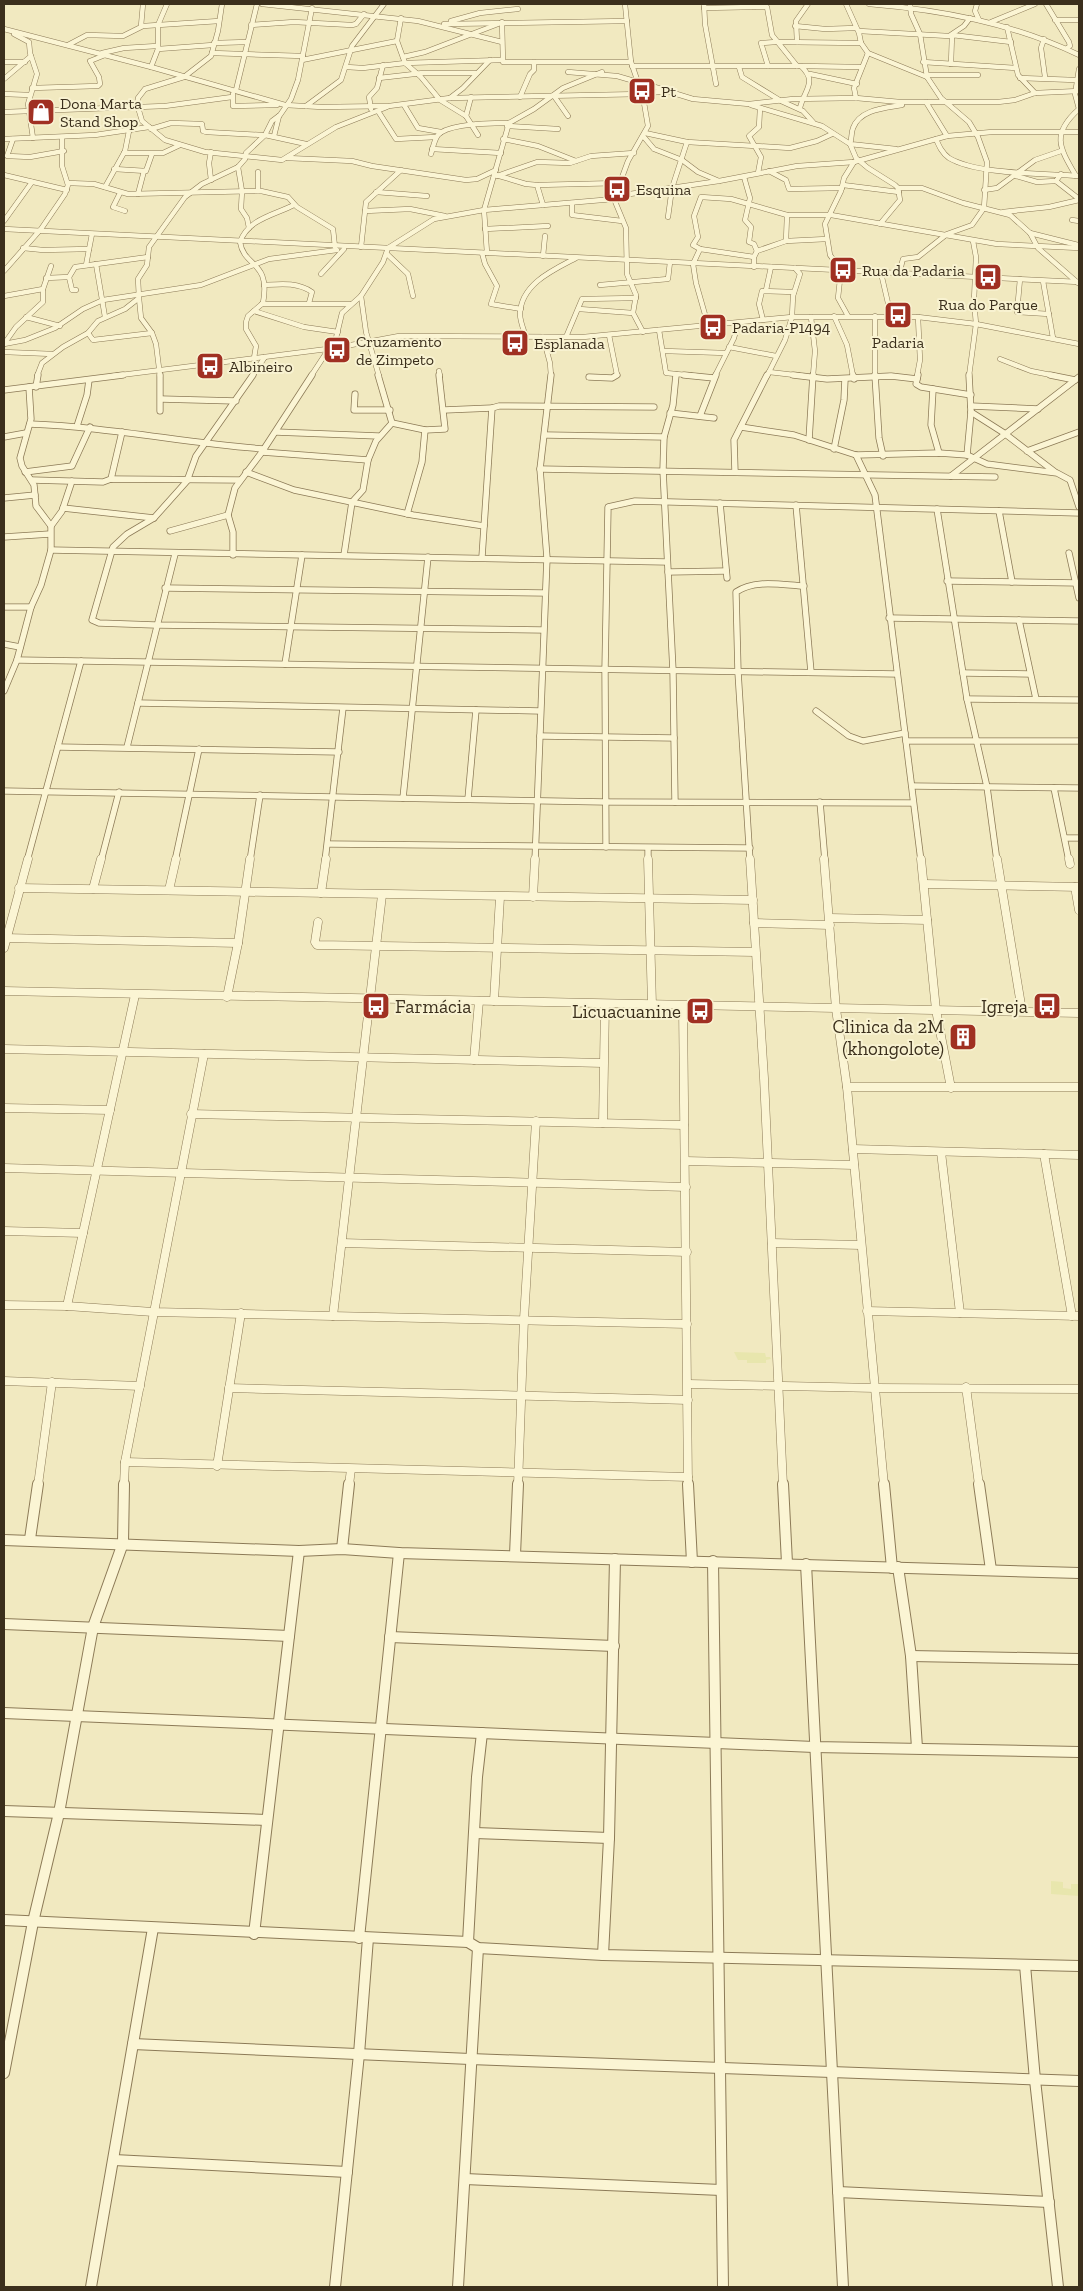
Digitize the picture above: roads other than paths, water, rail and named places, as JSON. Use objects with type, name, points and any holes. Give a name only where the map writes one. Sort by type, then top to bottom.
[{"type":"street","points":[[141,26],[143,4]]},
{"type":"street","points":[[151,67],[157,48],[158,26],[167,4]]},
{"type":"street","points":[[222,4],[212,53],[184,77],[143,91],[137,101],[142,121],[165,140],[210,152],[269,160],[287,158],[352,161],[468,180],[537,162],[566,163],[591,156],[634,153]]},
{"type":"street","points":[[257,4],[232,97],[233,106],[389,106],[450,98],[642,94],[667,91]]},
{"type":"street","points":[[262,4],[400,18],[436,24],[502,42]]},
{"type":"street","points":[[306,106],[338,82],[346,67],[351,49],[374,15],[384,4]]},
{"type":"street","points":[[625,4],[632,64],[642,94],[647,121],[644,134],[615,197],[626,228],[627,274],[636,298],[633,313],[634,319],[643,332]]},
{"type":"street","points":[[797,42],[796,16],[808,4]]},
{"type":"street","points":[[846,4],[861,42],[868,53],[927,76],[978,74]]},
{"type":"street","points":[[869,4],[911,6],[990,22],[1044,39],[1079,55]]},
{"type":"street","points":[[977,4],[978,20]]},
{"type":"street","points":[[990,22],[1035,4]]},
{"type":"street","points":[[1046,4],[1069,42],[1070,46],[1067,48]]},
{"type":"street","points":[[716,84],[705,24],[704,6],[754,5],[768,8],[772,35],[799,66],[810,74],[857,84]]},
{"type":"street","points":[[899,274],[903,259],[918,257],[947,234],[972,224],[984,208],[984,190],[987,176],[986,165],[976,133],[963,116],[941,98],[927,76],[923,62],[920,34],[910,12],[911,6]]},
{"type":"street","points":[[274,136],[284,105],[295,90],[312,8]]},
{"type":"street","points":[[444,24],[480,13],[518,8]]},
{"type":"street","points":[[251,25],[308,22],[354,24],[364,14]]},
{"type":"street","points":[[400,18],[397,41],[404,60],[440,100],[466,116],[478,135]]},
{"type":"street","points":[[952,64],[950,55],[952,35],[970,18]]},
{"type":"street","points":[[1054,20],[1079,20]]},
{"type":"street","points":[[68,45],[87,34],[120,36],[130,33],[141,26],[219,21]]},
{"type":"street","points":[[436,24],[627,21]]},
{"type":"street","points":[[346,67],[383,65],[404,60],[501,22]]},
{"type":"street","points":[[501,22],[502,60]]},
{"type":"street","points":[[795,26],[952,35],[1011,42]]},
{"type":"street","points":[[1006,27],[1020,78],[1035,92]]},
{"type":"street","points":[[4,29],[151,67],[284,105]]},
{"type":"street","points":[[15,32],[15,36],[29,42],[37,74],[28,104],[33,138]]},
{"type":"street","points":[[127,48],[130,33]]},
{"type":"street","points":[[1044,39],[1041,48],[1045,77]]},
{"type":"street","points":[[212,53],[303,58],[397,41]]},
{"type":"street","points":[[32,88],[97,86],[100,84],[99,77],[90,61],[103,54],[127,48],[247,42]]},
{"type":"street","points":[[768,66],[761,43],[833,44],[861,42]]},
{"type":"street","points":[[856,98],[853,91],[857,84],[860,67],[868,53]]},
{"type":"street","points":[[4,79],[31,56]]},
{"type":"street","points":[[404,60],[604,62],[713,67],[860,67]]},
{"type":"street","points":[[450,98],[463,88],[490,60]]},
{"type":"street","points":[[4,62],[25,62]]},
{"type":"street","points":[[520,97],[530,74],[534,70],[534,62]]},
{"type":"street","points":[[521,308],[490,304],[497,291],[497,284],[483,264],[484,210],[496,174],[508,124],[563,88],[600,72],[604,62]]},
{"type":"street","points":[[923,62],[1016,68]]},
{"type":"street","points":[[372,113],[369,97],[377,88],[383,65]]},
{"type":"street","points":[[739,67],[742,78],[780,100],[800,108],[810,115],[814,122]]},
{"type":"street","points":[[1078,176],[1061,151],[1062,132],[1068,118],[1079,109],[1075,80],[1079,69]]},
{"type":"street","points":[[568,72],[600,72],[693,98],[749,104],[780,100],[856,98],[918,102],[1004,102],[1035,92],[1077,91]]},
{"type":"street","points":[[379,78],[418,74],[476,73]]},
{"type":"street","points":[[800,108],[801,99],[808,88],[810,74]]},
{"type":"street","points":[[1020,78],[1045,77],[1075,80]]},
{"type":"street","points":[[4,94],[30,95]]},
{"type":"street","points":[[553,96],[568,116]]},
{"type":"street","points":[[4,112],[172,106],[232,97]]},
{"type":"street","points":[[466,116],[471,97]]},
{"type":"street","points":[[898,190],[856,162],[850,144],[854,127],[867,113],[918,102]]},
{"type":"street","points":[[926,102],[947,136]]},
{"type":"street","points":[[749,104],[814,122],[850,144],[899,149]]},
{"type":"street","points":[[404,105],[418,128],[441,132],[472,126],[508,124],[558,128]]},
{"type":"street","points":[[287,158],[306,144],[346,122],[389,106]]},
{"type":"street","points":[[758,173],[763,160],[749,136],[759,127],[760,108]]},
{"type":"street","points":[[378,111],[396,139],[436,137]]},
{"type":"street","points":[[160,410],[160,371],[152,333],[141,318],[139,296],[138,279],[147,265],[150,247],[155,237],[190,193],[202,184],[238,167],[246,153],[264,135],[272,121],[279,116]]},
{"type":"street","points":[[4,139],[129,132],[171,123],[202,124],[204,132],[274,136],[306,144]]},
{"type":"street","points":[[523,143],[527,127]]},
{"type":"street","points":[[104,187],[124,153],[129,132]]},
{"type":"street","points":[[441,132],[436,137],[432,152],[501,153]]},
{"type":"street","points":[[234,555],[233,532],[228,515],[232,496],[240,480],[276,432],[329,348],[338,332],[341,314],[361,296],[387,251],[421,226],[445,216],[484,210],[572,203],[672,188],[719,185],[758,173],[797,166],[856,162],[947,136],[976,133],[1079,132]]},
{"type":"street","points":[[644,134],[687,142],[757,148],[795,148],[818,141],[832,134]]},
{"type":"street","points":[[644,134],[654,150],[682,160],[719,185],[722,198]]},
{"type":"street","points":[[4,271],[55,211],[67,190],[68,183],[62,165],[64,151],[62,137]]},
{"type":"street","points":[[13,139],[7,156],[30,157],[64,151]]},
{"type":"street","points":[[503,139],[543,147],[576,161]]},
{"type":"street","points":[[936,139],[942,152],[953,159],[986,165],[992,168],[1078,176]]},
{"type":"street","points":[[668,217],[672,188],[687,142]]},
{"type":"street","points":[[124,153],[163,153],[180,145]]},
{"type":"street","points":[[984,190],[993,190],[1016,176],[1020,170],[1030,163],[1061,151]]},
{"type":"street","points":[[210,152],[211,180]]},
{"type":"street","points":[[138,194],[144,171],[146,171],[152,154]]},
{"type":"street","points":[[848,316],[838,298],[841,270],[830,255],[825,224],[831,215],[845,175],[856,162]]},
{"type":"street","points":[[238,167],[242,191],[242,209],[247,218],[249,228]]},
{"type":"street","points":[[114,169],[144,171]]},
{"type":"street","points":[[361,247],[366,202],[401,170]]},
{"type":"street","points":[[769,171],[786,180],[789,189],[842,187],[898,190],[922,188],[1001,212],[1016,219],[1030,233],[1036,246],[1078,283]]},
{"type":"street","points":[[258,172],[258,191]]},
{"type":"street","points":[[496,174],[526,184],[537,185],[597,182],[620,184]]},
{"type":"street","points":[[1056,181],[1061,174]]},
{"type":"street","points":[[4,175],[67,190]]},
{"type":"street","points":[[1016,176],[1036,182],[1056,181],[1079,200]]},
{"type":"street","points":[[744,177],[752,205],[745,220],[751,230],[749,242],[754,244],[757,251]]},
{"type":"street","points":[[4,221],[16,201],[22,197],[32,182]]},
{"type":"street","points":[[68,183],[88,183],[120,192],[138,194],[258,191],[288,196],[294,205],[318,222],[333,229],[335,247]]},
{"type":"street","points":[[537,185],[544,205]]},
{"type":"street","points":[[880,224],[883,217],[898,204],[898,190]]},
{"type":"street","points":[[120,192],[113,207],[125,211]]},
{"type":"street","points":[[376,192],[427,196]]},
{"type":"street","points":[[754,257],[700,249],[693,245],[698,237],[694,216],[700,198],[722,198],[787,215],[831,215],[973,240],[1036,246],[1079,247]]},
{"type":"street","points":[[1001,212],[1049,207],[1079,200]]},
{"type":"street","points":[[572,203],[571,213],[575,216],[622,221]]},
{"type":"street","points":[[254,358],[256,346],[246,329],[246,322],[262,304],[265,296],[264,285],[262,270],[243,252],[241,240],[249,228],[271,214],[294,205]]},
{"type":"street","points":[[365,211],[410,209],[445,216]]},
{"type":"street","points":[[786,241],[787,215]]},
{"type":"street","points":[[1072,220],[1079,221]]},
{"type":"street","points":[[485,229],[548,226]]},
{"type":"street","points":[[4,229],[241,240],[345,248]]},
{"type":"street","points":[[1030,233],[1079,247]]},
{"type":"street","points":[[86,265],[92,234]]},
{"type":"street","points":[[543,256],[545,236]]},
{"type":"street","points":[[754,266],[754,257],[757,251],[786,241],[827,239]]},
{"type":"street","points":[[970,457],[971,396],[968,381],[976,324],[974,300],[976,277],[973,240]]},
{"type":"street","points":[[4,344],[33,337],[60,326],[83,310],[103,300],[192,287],[216,280],[265,260],[296,254],[361,247],[387,251],[578,257],[1078,283]]},
{"type":"street","points":[[23,248],[43,250],[88,249]]},
{"type":"street","points":[[321,274],[345,248]]},
{"type":"street","points":[[700,249],[693,264],[696,283],[708,325]]},
{"type":"street","points":[[387,251],[408,274],[413,296]]},
{"type":"street","points":[[76,290],[72,290],[69,277],[74,268],[148,256]]},
{"type":"street","points":[[526,337],[520,317],[521,308],[528,292],[538,280],[558,266],[578,257]]},
{"type":"street","points":[[600,285],[668,279],[670,262]]},
{"type":"street","points":[[96,264],[105,317]]},
{"type":"street","points":[[4,344],[26,317],[43,302],[42,289],[51,266]]},
{"type":"street","points":[[766,290],[771,267]]},
{"type":"street","points":[[735,472],[733,444],[785,340],[792,317],[794,292],[800,274],[796,268]]},
{"type":"street","points":[[881,273],[891,316]]},
{"type":"street","points":[[46,278],[69,277]]},
{"type":"street","points":[[1020,279],[1017,312],[1049,314]]},
{"type":"street","points":[[1043,281],[1053,338]]},
{"type":"street","points":[[264,285],[291,283],[300,286],[312,292],[309,302]]},
{"type":"street","points":[[4,296],[42,289]]},
{"type":"street","points":[[763,320],[759,304],[762,291],[794,292]]},
{"type":"street","points":[[51,526],[36,506],[32,480],[20,458],[30,424],[32,387],[38,371],[42,363],[53,354],[88,334],[98,321],[125,309],[139,296]]},
{"type":"street","points":[[361,296],[366,332],[392,422]]},
{"type":"street","points":[[566,337],[582,299],[636,298]]},
{"type":"street","points":[[262,304],[309,302],[350,304]]},
{"type":"street","points":[[579,309],[633,313]]},
{"type":"street","points":[[254,311],[304,327],[338,332]]},
{"type":"street","points":[[834,316],[847,345],[854,379]]},
{"type":"street","points":[[875,316],[875,377],[879,438],[883,456]]},
{"type":"street","points":[[26,317],[60,326]]},
{"type":"street","points":[[4,390],[265,357],[411,335],[566,337],[609,335],[792,317],[918,317],[976,324],[1079,344]]},
{"type":"street","points":[[809,440],[815,351],[810,317]]},
{"type":"street","points":[[918,317],[920,360],[917,379],[918,386],[971,396]]},
{"type":"street","points":[[700,416],[738,323]]},
{"type":"street","points":[[659,330],[666,372],[676,375],[714,378]]},
{"type":"street","points":[[88,334],[93,340],[152,333]]},
{"type":"street","points":[[589,376],[612,378],[617,375],[609,335]]},
{"type":"street","points":[[533,897],[544,593],[547,558],[540,469],[546,435],[551,378],[550,363],[543,337]]},
{"type":"street","points":[[664,351],[728,350],[776,356]]},
{"type":"street","points":[[4,352],[53,354]]},
{"type":"street","points":[[265,357],[196,456],[187,481],[154,518],[118,540],[112,553],[92,620],[99,623],[155,625],[543,630]]},
{"type":"street","points":[[1000,359],[1031,371],[1077,379]]},
{"type":"street","points":[[392,422],[425,430],[445,429],[439,371]]},
{"type":"street","points":[[768,372],[813,378],[854,379],[891,376],[917,379]]},
{"type":"street","points":[[675,802],[673,672],[663,470],[664,437],[676,375]]},
{"type":"street","points":[[834,449],[844,400],[845,379]]},
{"type":"street","points":[[951,476],[970,457],[1006,435],[1077,379]]},
{"type":"street","points":[[77,426],[87,395],[89,380]]},
{"type":"street","points":[[933,389],[931,425],[939,453]]},
{"type":"street","points":[[355,394],[354,410],[390,410]]},
{"type":"street","points":[[161,399],[236,401]]},
{"type":"street","points":[[444,410],[548,406],[654,407]]},
{"type":"street","points":[[482,557],[492,408]]},
{"type":"street","points":[[971,409],[1038,409]]},
{"type":"street","points":[[971,409],[1002,430],[1057,474],[1070,480],[1079,507]]},
{"type":"street","points":[[670,413],[714,418]]},
{"type":"street","points":[[344,555],[352,502],[363,490],[368,460],[378,436],[392,422]]},
{"type":"street","points":[[30,424],[90,426],[205,444],[368,460]]},
{"type":"street","points":[[26,472],[72,466],[90,426]]},
{"type":"street","points":[[741,427],[770,430],[856,455],[883,456],[939,453],[970,457],[995,466],[1057,474]]},
{"type":"street","points":[[407,514],[418,479],[425,443],[425,430]]},
{"type":"street","points":[[112,479],[122,432]]},
{"type":"street","points":[[276,432],[378,436]]},
{"type":"street","points":[[1027,451],[1079,432]]},
{"type":"street","points":[[4,437],[26,433]]},
{"type":"street","points":[[546,435],[664,437]]},
{"type":"street","points":[[856,455],[864,474],[873,488],[876,506],[924,884],[936,1010],[951,1088]]},
{"type":"street","points":[[540,469],[995,477]]},
{"type":"street","points":[[246,472],[283,487],[407,514],[484,526]]},
{"type":"street","points":[[32,480],[103,482],[112,479],[240,480]]},
{"type":"street","points":[[4,691],[17,660],[31,607],[41,585],[51,550],[51,526],[57,521],[72,481]]},
{"type":"street","points":[[4,498],[35,495]]},
{"type":"street","points":[[606,847],[605,670],[608,507],[635,501],[876,506],[1079,513]]},
{"type":"street","points":[[668,572],[726,575],[720,503]]},
{"type":"street","points":[[796,505],[811,672]]},
{"type":"street","points":[[63,508],[154,518]]},
{"type":"street","points":[[937,509],[967,699],[978,740],[987,787],[1000,885],[1022,1011]]},
{"type":"street","points":[[999,511],[1012,582]]},
{"type":"street","points":[[170,531],[228,515]]},
{"type":"street","points":[[4,538],[50,534]]},
{"type":"street","points":[[51,550],[112,553],[547,558],[667,562]]},
{"type":"street","points":[[1069,553],[1078,583],[1079,598]]},
{"type":"street","points":[[127,748],[155,625],[175,554]]},
{"type":"street","points":[[285,664],[302,555]]},
{"type":"street","points":[[403,798],[428,557]]},
{"type":"street","points":[[947,581],[1078,583]]},
{"type":"street","points":[[787,1563],[768,1163],[748,803],[738,672],[736,592],[740,587],[750,584],[804,586]]},
{"type":"street","points":[[165,588],[544,593]]},
{"type":"street","points":[[4,606],[31,607]]},
{"type":"street","points":[[889,618],[1079,620]]},
{"type":"street","points":[[1019,620],[1036,698]]},
{"type":"street","points":[[4,644],[20,647]]},
{"type":"street","points":[[17,660],[541,668],[673,672],[896,674]]},
{"type":"street","points":[[4,948],[5,938],[81,661]]},
{"type":"street","points":[[963,673],[1030,674]]},
{"type":"street","points":[[967,699],[1036,698],[1079,700]]},
{"type":"street","points":[[138,704],[540,711]]},
{"type":"street","points":[[321,893],[334,797],[342,708]]},
{"type":"street","points":[[468,799],[476,710]]},
{"type":"street","points":[[816,711],[848,735],[862,742],[889,733],[904,733]]},
{"type":"street","points":[[540,736],[674,738]]},
{"type":"street","points":[[906,741],[1079,741]]},
{"type":"street","points":[[58,747],[199,748],[338,752]]},
{"type":"street","points":[[169,890],[199,748]]},
{"type":"street","points":[[912,786],[1079,788]]},
{"type":"street","points":[[1054,788],[1070,864]]},
{"type":"street","points":[[4,792],[119,792],[606,802],[913,803]]},
{"type":"street","points":[[92,889],[119,792]]},
{"type":"street","points":[[227,997],[238,943],[260,795]]},
{"type":"street","points":[[820,802],[836,1009],[847,1087],[867,1311],[895,1568],[911,1656],[917,1748]]},
{"type":"street","points":[[1065,838],[1079,838]]},
{"type":"street","points":[[328,844],[750,848]]},
{"type":"street","points":[[648,848],[652,1006]]},
{"type":"street","points":[[924,884],[1077,887],[1079,910]]},
{"type":"street","points":[[19,888],[753,900]]},
{"type":"street","points":[[333,1316],[350,1178],[368,999],[382,895]]},
{"type":"street","points":[[494,1001],[500,897]]},
{"type":"street","points":[[754,922],[927,920]]},
{"type":"street","points":[[318,922],[317,944],[756,952]]},
{"type":"street","points":[[5,938],[238,943]]},
{"type":"street","points":[[4,991],[652,1006],[759,1006],[1079,1013]]},
{"type":"street","points":[[67,1306],[135,995]]},
{"type":"street","points":[[474,1060],[479,1001]]},
{"type":"street","points":[[603,1123],[602,1063],[605,1004]]},
{"type":"street","points":[[683,1006],[688,1477],[692,1562]]},
{"type":"street","points":[[4,1049],[602,1063]]},
{"type":"street","points":[[4,2073],[33,1922],[58,1813],[94,1628],[123,1543],[126,1462],[153,1312],[204,1054]]},
{"type":"street","points":[[847,1087],[1079,1087]]},
{"type":"street","points":[[4,1108],[110,1110]]},
{"type":"street","points":[[191,1114],[684,1125]]},
{"type":"street","points":[[515,1555],[524,1320],[536,1121]]},
{"type":"street","points":[[853,1148],[1079,1155]]},
{"type":"street","points":[[941,1152],[960,1312]]},
{"type":"street","points":[[867,1311],[1076,1316],[1044,1154]]},
{"type":"street","points":[[685,1161],[854,1165]]},
{"type":"street","points":[[4,1168],[686,1187]]},
{"type":"street","points":[[4,1231],[83,1233]]},
{"type":"street","points":[[342,1243],[687,1252]]},
{"type":"street","points":[[772,1243],[861,1245]]},
{"type":"street","points":[[4,1305],[67,1306],[153,1312],[687,1324]]},
{"type":"street","points":[[217,1466],[241,1313]]},
{"type":"street","points":[[542,1323],[687,1324]]},
{"type":"street","points":[[4,1381],[140,1386]]},
{"type":"street","points":[[30,1540],[52,1382]]},
{"type":"street","points":[[688,1384],[779,1387],[1079,1389]]},
{"type":"street","points":[[966,1387],[991,1570]]},
{"type":"street","points":[[229,1388],[688,1400]]},
{"type":"street","points":[[126,1462],[217,1466],[688,1477]]},
{"type":"street","points":[[342,1549],[351,1469]]},
{"type":"street","points":[[4,1540],[1079,1573]]},
{"type":"street","points":[[254,1934],[299,1550]]},
{"type":"street","points":[[335,2287],[359,2054],[364,1938],[379,1730],[399,1553]]},
{"type":"street","points":[[603,1955],[609,1838],[615,1559]]},
{"type":"street","points":[[712,1562],[724,2287]]},
{"type":"street","points":[[806,1564],[843,2287]]},
{"type":"street","points":[[4,1624],[289,1636]]},
{"type":"street","points":[[390,1637],[614,1646]]},
{"type":"street","points":[[911,1656],[1079,1659]]},
{"type":"street","points":[[4,1714],[612,1738],[814,1748],[917,1748],[1079,1752]]},
{"type":"street","points":[[468,1942],[476,1833],[477,1776],[482,1733]]},
{"type":"street","points":[[4,1810],[267,1820]]},
{"type":"street","points":[[476,1833],[609,1838]]},
{"type":"street","points":[[4,1920],[254,1934],[468,1942],[478,1948],[603,1955],[1079,1966]]},
{"type":"street","points":[[91,2287],[153,1928]]},
{"type":"street","points":[[458,2287],[478,1948]]},
{"type":"street","points":[[1025,1965],[1035,2080],[1058,2287]]},
{"type":"street","points":[[133,2044],[470,2059],[1079,2081]]},
{"type":"street","points":[[114,2160],[347,2172]]},
{"type":"street","points":[[465,2179],[721,2190]]},
{"type":"street","points":[[838,2192],[1050,2202]]},
{"type":"place","name":"Pt","points":[[642,91]]},
{"type":"place","name":"Dona Marta Stand Shop","points":[[41,112]]},
{"type":"place","name":"Esquina","points":[[617,189]]},
{"type":"place","name":"Rua da Padaria","points":[[843,270]]},
{"type":"place","name":"Rua do Parque","points":[[988,277]]},
{"type":"place","name":"Padaria","points":[[898,315]]},
{"type":"place","name":"Padaria-P1494","points":[[713,327]]},
{"type":"place","name":"Esplanada","points":[[515,343]]},
{"type":"place","name":"Cruzamento de Zimpeto","points":[[337,350]]},
{"type":"place","name":"Albineiro","points":[[210,366]]},
{"type":"place","name":"Farmácia","points":[[376,1006]]},
{"type":"place","name":"Igreja","points":[[1047,1006]]},
{"type":"place","name":"Licuacuanine","points":[[700,1011]]},
{"type":"place","name":"Clinica da 2M (khongolote)","points":[[963,1037]]}]
